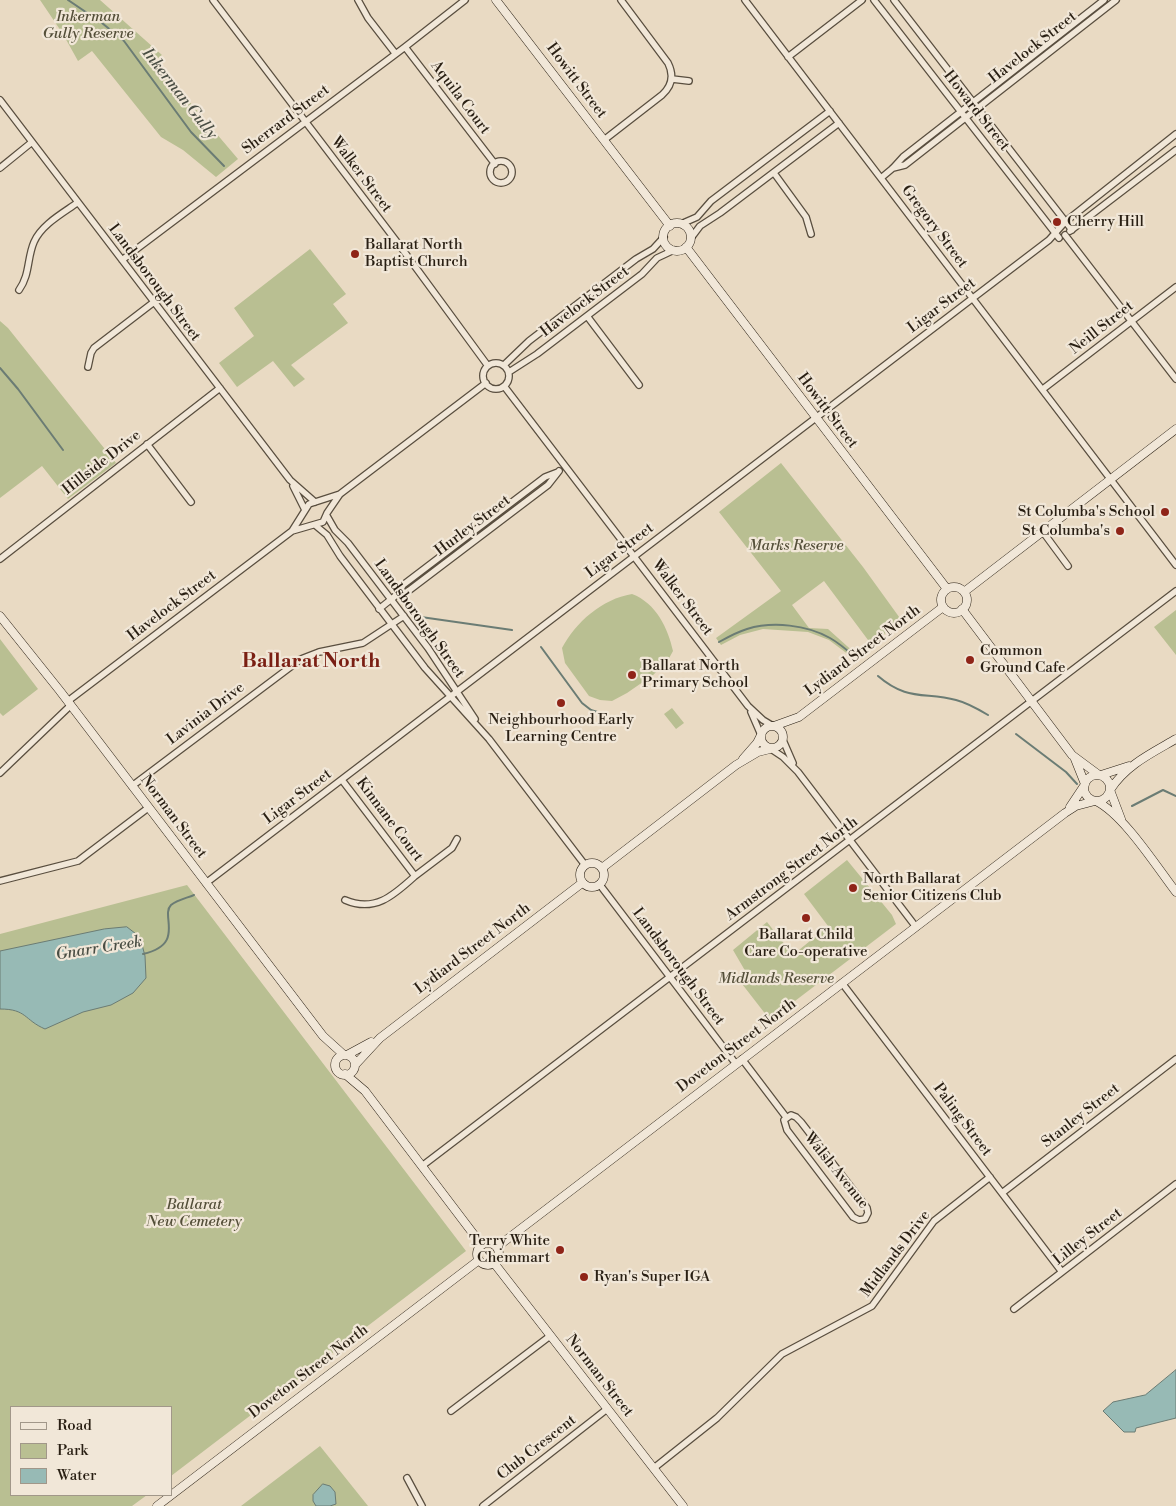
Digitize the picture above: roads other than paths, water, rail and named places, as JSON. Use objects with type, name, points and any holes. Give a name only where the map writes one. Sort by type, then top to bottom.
[{"type":"street","name":"Walker Street","points":[[212,0],[467,335],[488,366]]},
{"type":"street","points":[[358,0],[368,18],[396,54]]},
{"type":"street","name":"Sherrard Street","points":[[122,260],[465,0]]},
{"type":"street","name":"Howitt Street","points":[[496,0],[670,226]]},
{"type":"street","points":[[604,140],[662,95],[672,79],[667,61],[621,0]]},
{"type":"street","name":"Gregory Street","points":[[745,0],[1176,565]]},
{"type":"street","points":[[788,57],[862,0]]},
{"type":"street","name":"Howard Street","points":[[874,0],[1055,232],[1062,236],[1176,379]]},
{"type":"street","name":"Howard Street","points":[[894,0],[1072,230]]},
{"type":"street","name":"Havelock Street","points":[[975,105],[1104,0]]},
{"type":"street","name":"Havelock Street","points":[[881,178],[894,168],[904,165],[963,114],[1116,0]]},
{"type":"street","name":"Aquila Court","points":[[405,47],[495,164]]},
{"type":"street","points":[[672,79],[689,81]]},
{"type":"street","name":"Landsborough Street","points":[[0,100],[290,480],[305,511]]},
{"type":"street","points":[[681,224],[697,217],[710,203],[830,111]]},
{"type":"street","points":[[691,238],[688,228],[676,223],[666,229],[664,237],[667,245],[674,250],[681,250],[686,247],[700,226],[839,123]]},
{"type":"street","name":"Ligar Street","points":[[206,883],[1049,240],[1065,222],[1176,134]]},
{"type":"street","points":[[1170,139],[1176,149]]},
{"type":"street","points":[[0,168],[32,142]]},
{"type":"street","name":"Ligar Street","points":[[1049,240],[1062,236],[1072,230],[1176,149]]},
{"type":"street","points":[[774,173],[806,217],[812,234]]},
{"type":"street","points":[[1091,201],[1098,210]]},
{"type":"street","points":[[19,290],[27,276],[33,245],[38,235],[45,227],[78,203]]},
{"type":"street","name":"Havelock Street","points":[[504,365],[529,340],[636,259],[654,248],[664,237]]},
{"type":"street","name":"Howitt Street","points":[[686,247],[947,589]]},
{"type":"street","name":"Havelock Street","points":[[509,372],[537,354],[642,274],[657,258],[674,250]]},
{"type":"street","name":"Neill Street","points":[[1043,389],[1176,287]]},
{"type":"street","points":[[88,367],[94,348],[154,302]]},
{"type":"street","points":[[587,316],[639,385]]},
{"type":"street","points":[[496,363],[504,365],[509,372],[509,380],[504,386],[493,388],[486,383],[484,376],[488,366],[496,363]]},
{"type":"street","points":[[340,494],[323,522],[314,524],[306,518],[305,511],[309,504],[340,494],[486,383]]},
{"type":"street","name":"Walker Street","points":[[504,386],[748,706],[763,720],[774,726]]},
{"type":"street","name":"Hillside Drive","points":[[0,559],[220,388]]},
{"type":"street","points":[[964,592],[1176,430]]},
{"type":"street","points":[[147,444],[191,502]]},
{"type":"street","name":"Hurley Street","points":[[379,608],[399,593],[403,586],[545,477],[558,472],[566,466]]},
{"type":"street","name":"Landsborough Street","points":[[290,480],[316,502]]},
{"type":"street","points":[[316,502],[323,505],[326,515]]},
{"type":"street","name":"Havelock Street","points":[[0,773],[69,703],[292,531],[305,511]]},
{"type":"street","name":"Landsborough Street","points":[[326,515],[335,530],[348,543],[404,616],[488,739],[585,865]]},
{"type":"street","name":"Havelock Street","points":[[292,531],[314,524]]},
{"type":"street","name":"Landsborough Street","points":[[314,524],[327,535],[340,556],[425,668],[488,739]]},
{"type":"street","points":[[1043,532],[1068,566]]},
{"type":"street","points":[[958,588],[964,592],[966,601],[962,609],[953,612],[943,607],[942,596],[947,589],[958,588]]},
{"type":"street","name":"Armstrong Street North","points":[[422,1166],[1176,591]]},
{"type":"street","name":"Lydiard Street North","points":[[774,726],[799,717],[943,607]]},
{"type":"street","points":[[962,609],[1072,755],[1085,785],[1087,796],[1106,807],[1123,823],[1176,892]]},
{"type":"street","name":"Norman Street","points":[[0,616],[69,703],[323,1036],[336,1061]]},
{"type":"street","name":"Lavinia Drive","points":[[132,786],[301,659],[319,652],[363,643],[404,616]]},
{"type":"street","name":"Walker Street","points":[[748,706],[761,735]]},
{"type":"street","name":"Lydiard Street North","points":[[784,739],[799,717]]},
{"type":"street","points":[[736,765],[754,746],[766,728],[774,726],[781,731],[798,772]]},
{"type":"street","points":[[761,735],[763,744],[783,757],[798,772],[916,927]]},
{"type":"street","points":[[602,868],[736,765],[760,751],[779,747],[784,739]]},
{"type":"street","points":[[1095,801],[1105,798],[1118,778],[1134,764],[1176,739]]},
{"type":"street","points":[[1072,755],[1108,781],[1123,823]]},
{"type":"street","points":[[1085,785],[1090,777],[1134,764]]},
{"type":"street","name":"Kinnane Court","points":[[342,780],[415,876]]},
{"type":"street","name":"Doveton Street North","points":[[1065,812],[1078,798],[1085,785]]},
{"type":"street","name":"Doveton Street North","points":[[497,1247],[1065,812],[1076,806],[1095,801]]},
{"type":"street","points":[[0,881],[78,861],[148,808]]},
{"type":"street","name":"Kinnane Court","points":[[345,900],[363,906],[386,899],[452,848],[457,839]]},
{"type":"street","points":[[593,863],[602,868],[604,877],[600,885],[592,888],[582,883],[580,873],[585,865],[593,863]]},
{"type":"street","name":"Lydiard Street North","points":[[354,1067],[380,1038],[582,883]]},
{"type":"street","name":"Landsborough Street","points":[[600,885],[670,977],[739,1061]]},
{"type":"street","name":"Paling Street","points":[[842,983],[1062,1272]]},
{"type":"street","name":"Norman Street","points":[[323,1036],[345,1055]]},
{"type":"street","name":"Lydiard Street North","points":[[345,1055],[380,1038]]},
{"type":"street","points":[[365,1092],[354,1067],[353,1058],[345,1055],[339,1057],[335,1066],[337,1071],[344,1074],[365,1092],[482,1244]]},
{"type":"street","name":"Stanley Street","points":[[1002,1193],[1176,1059]]},
{"type":"street","name":"Walsh Avenue","points":[[739,1061],[786,1117]]},
{"type":"street","points":[[344,1074],[350,1073],[354,1067]]},
{"type":"street","name":"Walsh Avenue","points":[[791,1115],[798,1119],[867,1208],[868,1214],[865,1219],[859,1220],[854,1217],[787,1130],[784,1123],[786,1117],[791,1115]]},
{"type":"street","name":"Midlands Drive","points":[[654,1468],[718,1418],[782,1354],[872,1306],[934,1221],[990,1177]]},
{"type":"street","name":"Lilley Street","points":[[1014,1309],[1176,1184]]},
{"type":"street","points":[[488,1242],[497,1247],[499,1258],[494,1263],[488,1265],[478,1260],[476,1253],[482,1244],[488,1242]]},
{"type":"street","name":"Doveton Street North","points":[[172,1495],[478,1260]]},
{"type":"street","name":"Norman Street","points":[[494,1263],[654,1468],[679,1505]]},
{"type":"street","points":[[451,1411],[550,1336]]},
{"type":"street","name":"Club Crescent","points":[[483,1506],[608,1409]]},
{"type":"street","points":[[407,1478],[422,1506]]},
{"type":"street","name":"Doveton Street North","points":[[157,1506],[170,1496]]},
{"type":"water","points":[[127,927],[140,937],[145,956],[146,978],[133,993],[111,1005],[83,1012],[45,1029],[21,1013],[9,1009],[0,1009],[0,951],[104,929]]},
{"type":"water","points":[[1176,1370],[1176,1418],[1136,1428],[1135,1432],[1124,1432],[1103,1411],[1113,1402],[1145,1395]]},
{"type":"water","points":[[323,1484],[330,1486],[335,1492],[336,1504],[316,1506],[313,1501],[313,1495]]},
{"type":"waterway","name":"Inkerman Gully","points":[[68,0],[102,23],[124,41],[191,132],[224,166]]},
{"type":"waterway","points":[[0,368],[63,450]]},
{"type":"waterway","points":[[414,616],[512,630]]},
{"type":"waterway","name":"Gnarr Creek","points":[[719,642],[747,629],[757,627],[768,625],[800,627],[830,638],[855,657]]},
{"type":"waterway","points":[[541,647],[582,703],[591,710],[607,715]]},
{"type":"waterway","name":"Gnarr Creek","points":[[878,676],[898,689],[916,694],[956,700],[969,704],[988,715]]},
{"type":"waterway","name":"Gnarr Creek","points":[[1016,734],[1066,772],[1077,784]]},
{"type":"waterway","name":"Gnarr Creek","points":[[1132,806],[1163,790],[1176,796]]},
{"type":"waterway","name":"Gnarr Creek","points":[[143,954],[164,944],[168,937],[168,910],[171,905],[194,895]]},
{"type":"place","name":"Cherry Hill","points":[[1057,222]]},
{"type":"place","name":"Ballarat North Baptist Church","points":[[355,254]]},
{"type":"place","name":"St Columba's School","points":[[1165,512]]},
{"type":"place","name":"St Columba's","points":[[1120,531]]},
{"type":"place","name":"Common Ground Cafe","points":[[970,660]]},
{"type":"place","name":"Ballarat North Primary School","points":[[632,675]]},
{"type":"place","name":"Neighbourhood Early Learning Centre","points":[[561,703]]},
{"type":"place","name":"North Ballarat Senior Citizens Club","points":[[853,888]]},
{"type":"place","name":"Ballarat Child Care Co-operative","points":[[806,918]]},
{"type":"place","name":"Terry White Chemmart","points":[[560,1250]]},
{"type":"place","name":"Ryan's Super IGA","points":[[584,1277]]},
{"type":"district","name":"Ballarat North","points":[[311,662]]},
{"type":"park label","name":"Inkerman Gully Reserve","points":[[88,26]]},
{"type":"park label","name":"Marks Reserve","points":[[796,546]]},
{"type":"park label","name":"Midlands Reserve","points":[[776,979]]},
{"type":"park label","name":"Ballarat New Cemetery","points":[[194,1214]]}]
